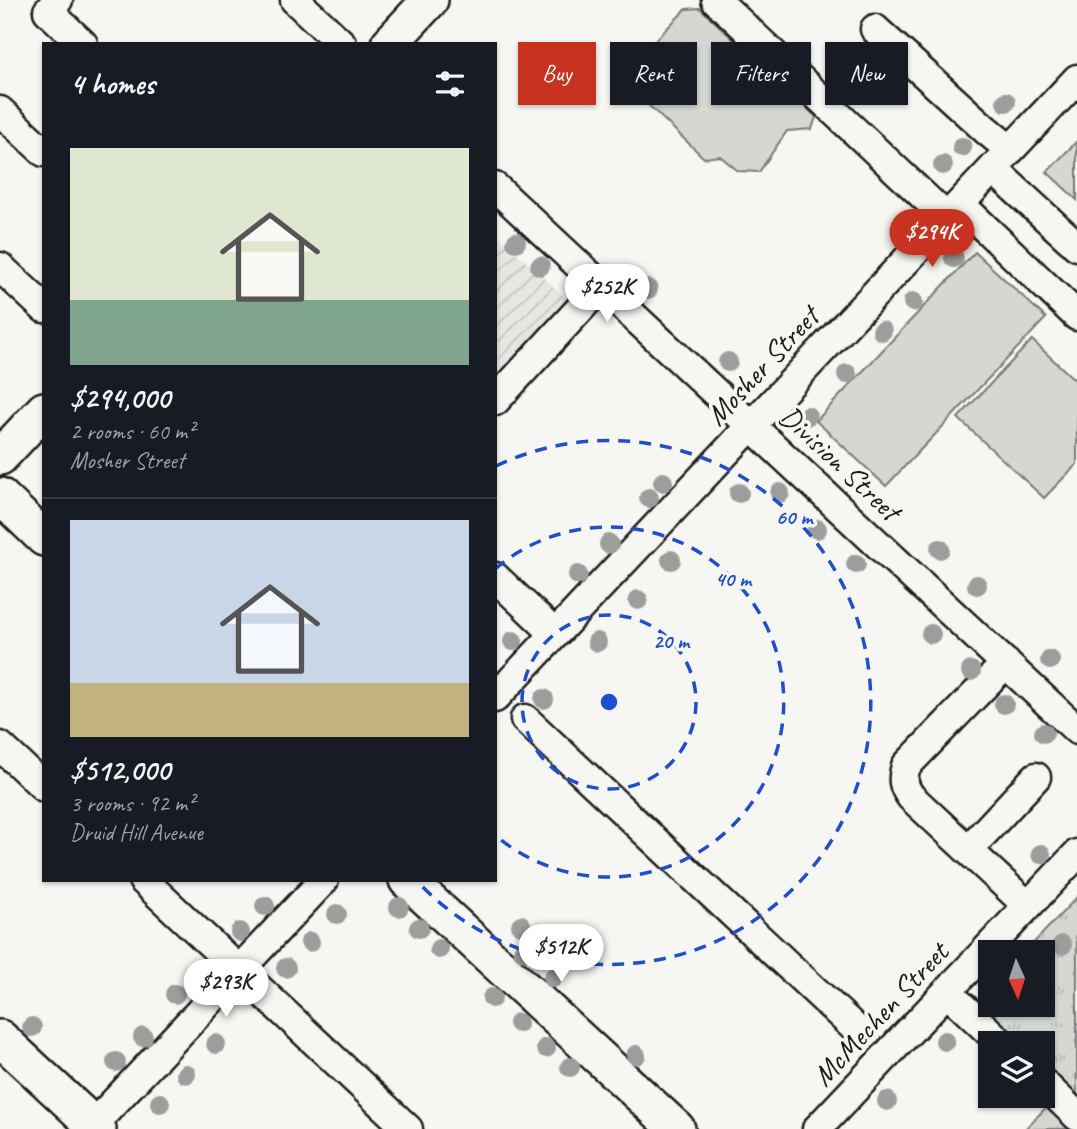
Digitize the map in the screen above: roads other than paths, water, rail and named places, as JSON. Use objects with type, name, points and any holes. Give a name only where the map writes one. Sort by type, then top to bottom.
[{"type":"main road","points":[[391,42],[430,0]]},
{"type":"main road","points":[[0,457],[42,412]]},
{"type":"main road","points":[[0,496],[42,536]]},
{"type":"main road","points":[[410,882],[677,1129]]},
{"type":"main road","points":[[0,1038],[93,1128]]},
{"type":"street","points":[[58,0],[48,10],[81,42]]},
{"type":"street","points":[[295,0],[340,42]]},
{"type":"street","points":[[716,0],[953,211],[1077,316]]},
{"type":"street","points":[[875,29],[985,130],[1002,159],[1077,246]]},
{"type":"street","name":"Mosher Street","points":[[497,696],[1077,79]]},
{"type":"street","points":[[0,111],[42,150]]},
{"type":"street","name":"Division Street","points":[[497,189],[1077,730]]},
{"type":"street","points":[[0,267],[42,305]]},
{"type":"street","points":[[497,399],[601,286]]},
{"type":"street","points":[[497,579],[555,634]]},
{"type":"street","points":[[1006,663],[906,766],[902,778],[911,797],[1028,906]]},
{"type":"street","points":[[525,719],[858,1031]]},
{"type":"street","points":[[0,746],[42,786]]},
{"type":"street","points":[[968,850],[1036,777]]},
{"type":"street","name":"McMechen Street","points":[[817,1129],[1077,853]]},
{"type":"street","points":[[145,882],[408,1129]]},
{"type":"street","points":[[93,1128],[322,882]]},
{"type":"street","points":[[947,992],[988,1031]]},
{"type":"street","points":[[1055,1095],[1077,1116]]}]
